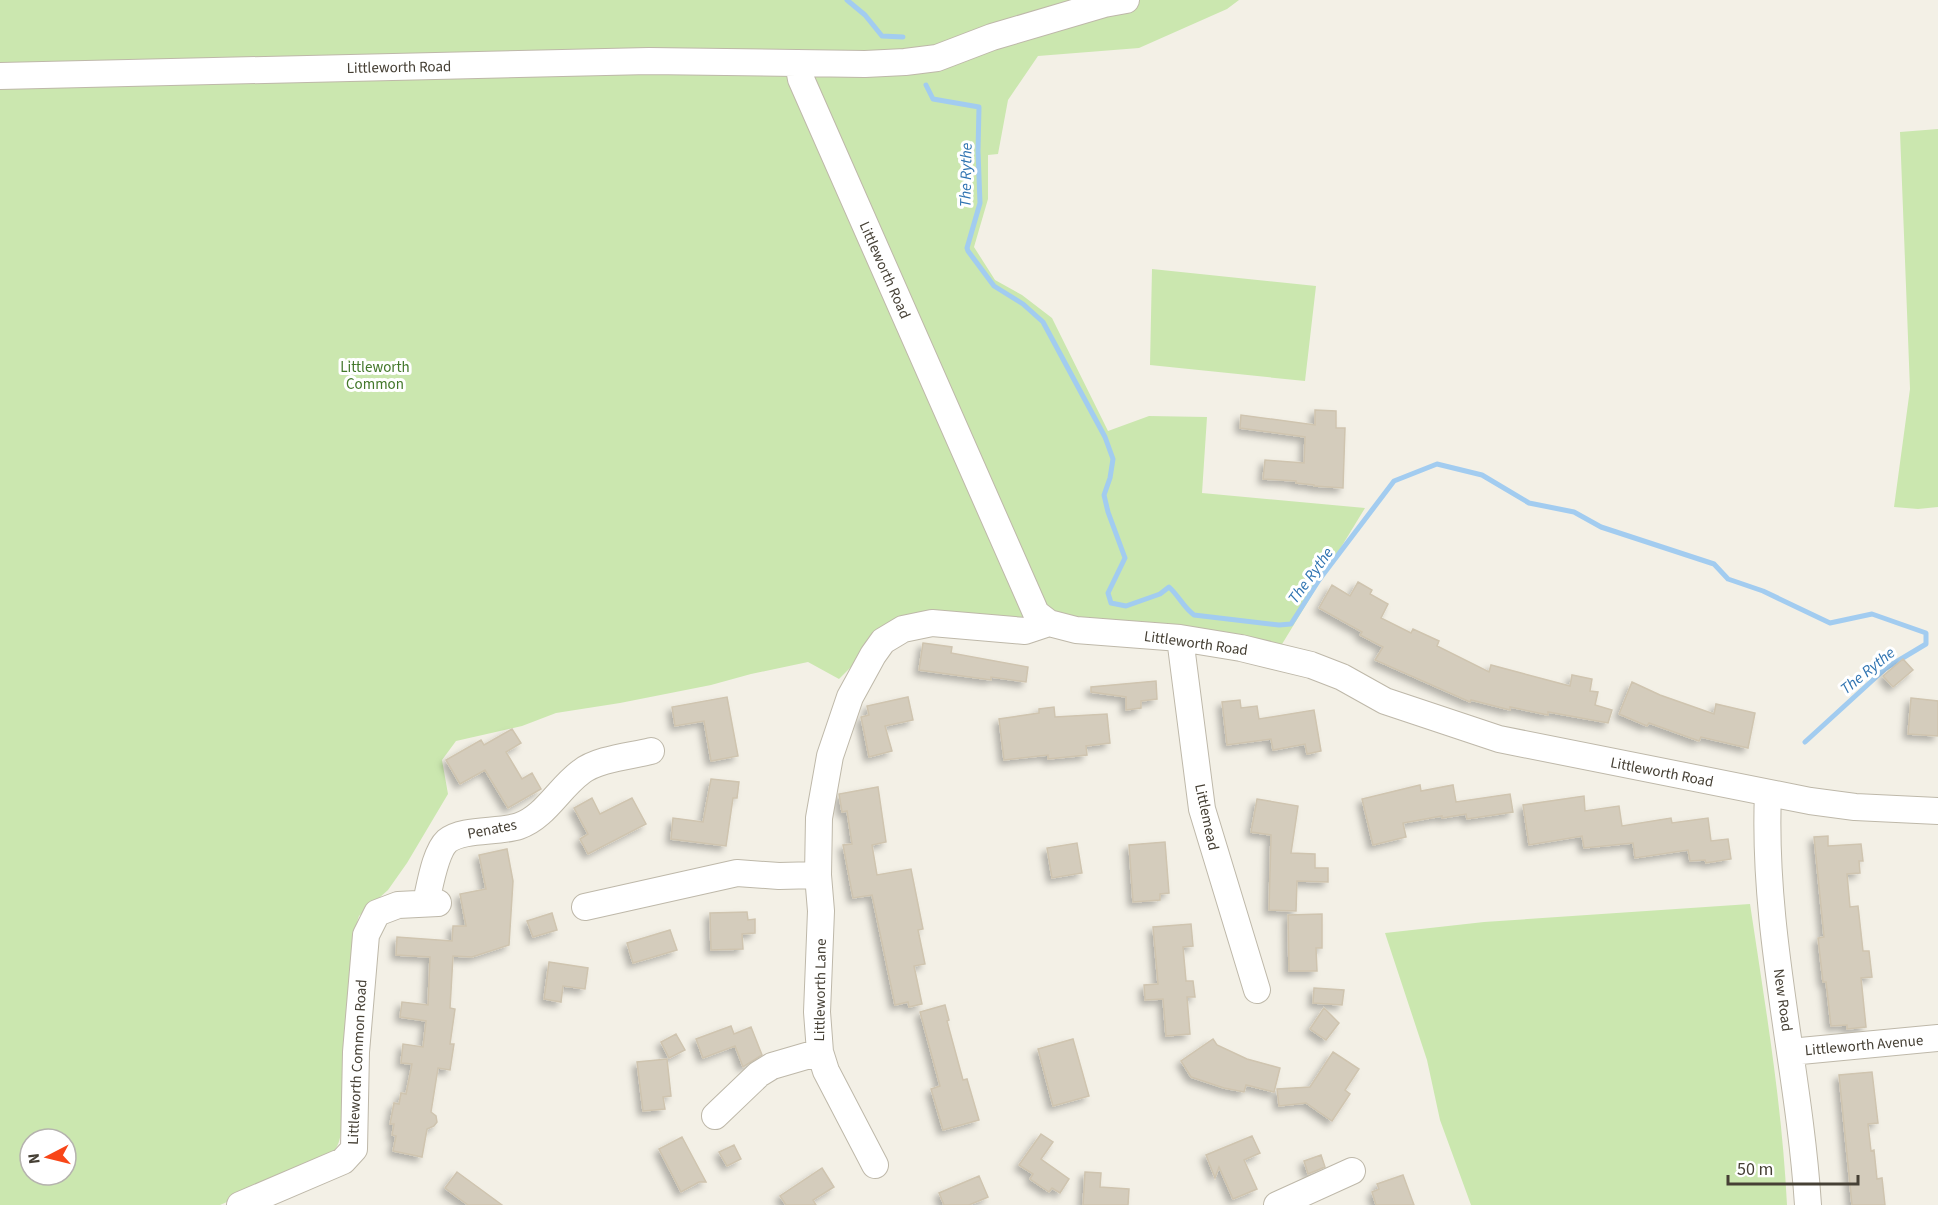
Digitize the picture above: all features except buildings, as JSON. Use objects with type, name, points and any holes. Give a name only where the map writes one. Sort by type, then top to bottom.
[{"type":"street","name":"Littleworth Road","points":[[0,76],[649,62],[866,64],[905,62],[937,57],[984,40],[1104,4],[1126,0]]},
{"type":"street","name":"Littleworth Road","points":[[798,63],[801,79],[1036,613],[1049,623],[1076,630],[1180,638],[1241,648],[1311,665],[1342,676],[1384,701],[1499,739],[1768,793],[1855,807],[1938,811]]},
{"type":"street","name":"Littleworth Lane","points":[[875,1165],[826,1071],[819,1052],[817,1012],[821,911],[818,874],[819,818],[830,756],[850,697],[883,641],[903,629],[932,623],[1025,631],[1049,623]]},
{"type":"street","name":"Littlemead","points":[[1180,638],[1202,809],[1257,990]]},
{"type":"street","name":"Penates","points":[[432,902],[440,853],[445,843],[455,836],[518,826],[536,817],[583,770],[651,751]]},
{"type":"street","name":"New Road","points":[[1768,793],[1769,886],[1776,957],[1802,1130],[1808,1205]]},
{"type":"street","points":[[585,907],[737,873],[779,876],[818,874]]},
{"type":"street","name":"Littleworth Common Road","points":[[240,1205],[343,1161],[354,1149],[354,1085],[366,934],[377,914],[398,905],[432,902]]},
{"type":"street","name":"Littleworth Avenue","points":[[1790,1052],[1938,1038]]},
{"type":"street","points":[[712,1115],[765,1070],[819,1052]]},
{"type":"street","points":[[1276,1205],[1342,1184]]},
{"type":"green space","name":"Littleworth Common","points":[[0,0],[1239,0],[1227,9],[1139,48],[1038,56],[1008,100],[998,154],[988,155],[988,199],[974,247],[995,280],[1022,295],[1052,318],[1108,431],[1149,416],[1207,417],[1202,493],[1365,508],[1276,654],[932,623],[867,651],[839,679],[808,662],[711,685],[556,713],[522,726],[456,741],[442,760],[448,794],[407,863],[388,890],[359,916],[353,935],[342,1124],[338,1144],[325,1160],[220,1205],[0,1205]]},
{"type":"green space","points":[[1938,129],[1938,507],[1918,509],[1894,507],[1910,389],[1900,132]]},
{"type":"green space","points":[[1152,269],[1316,286],[1305,381],[1150,365]]},
{"type":"green space","points":[[1750,904],[1777,1091],[1787,1205],[1471,1205],[1440,1120],[1427,1060],[1385,933],[1484,922]]},
{"type":"waterway","name":"The Rythe","points":[[847,0],[865,15],[882,36],[903,37]]},
{"type":"waterway","name":"The Rythe","points":[[926,85],[933,99],[979,107],[980,203],[968,251],[994,286],[1023,304],[1043,322],[1105,437],[1113,459],[1104,495],[1125,558],[1108,593],[1111,603],[1126,606],[1160,594],[1169,587],[1194,615],[1279,625],[1291,624],[1319,580],[1394,481],[1437,464],[1482,475],[1529,503],[1574,512],[1601,527],[1714,564],[1728,579],[1763,591],[1830,623],[1872,614],[1926,633],[1926,644],[1886,668],[1805,742]]}]
